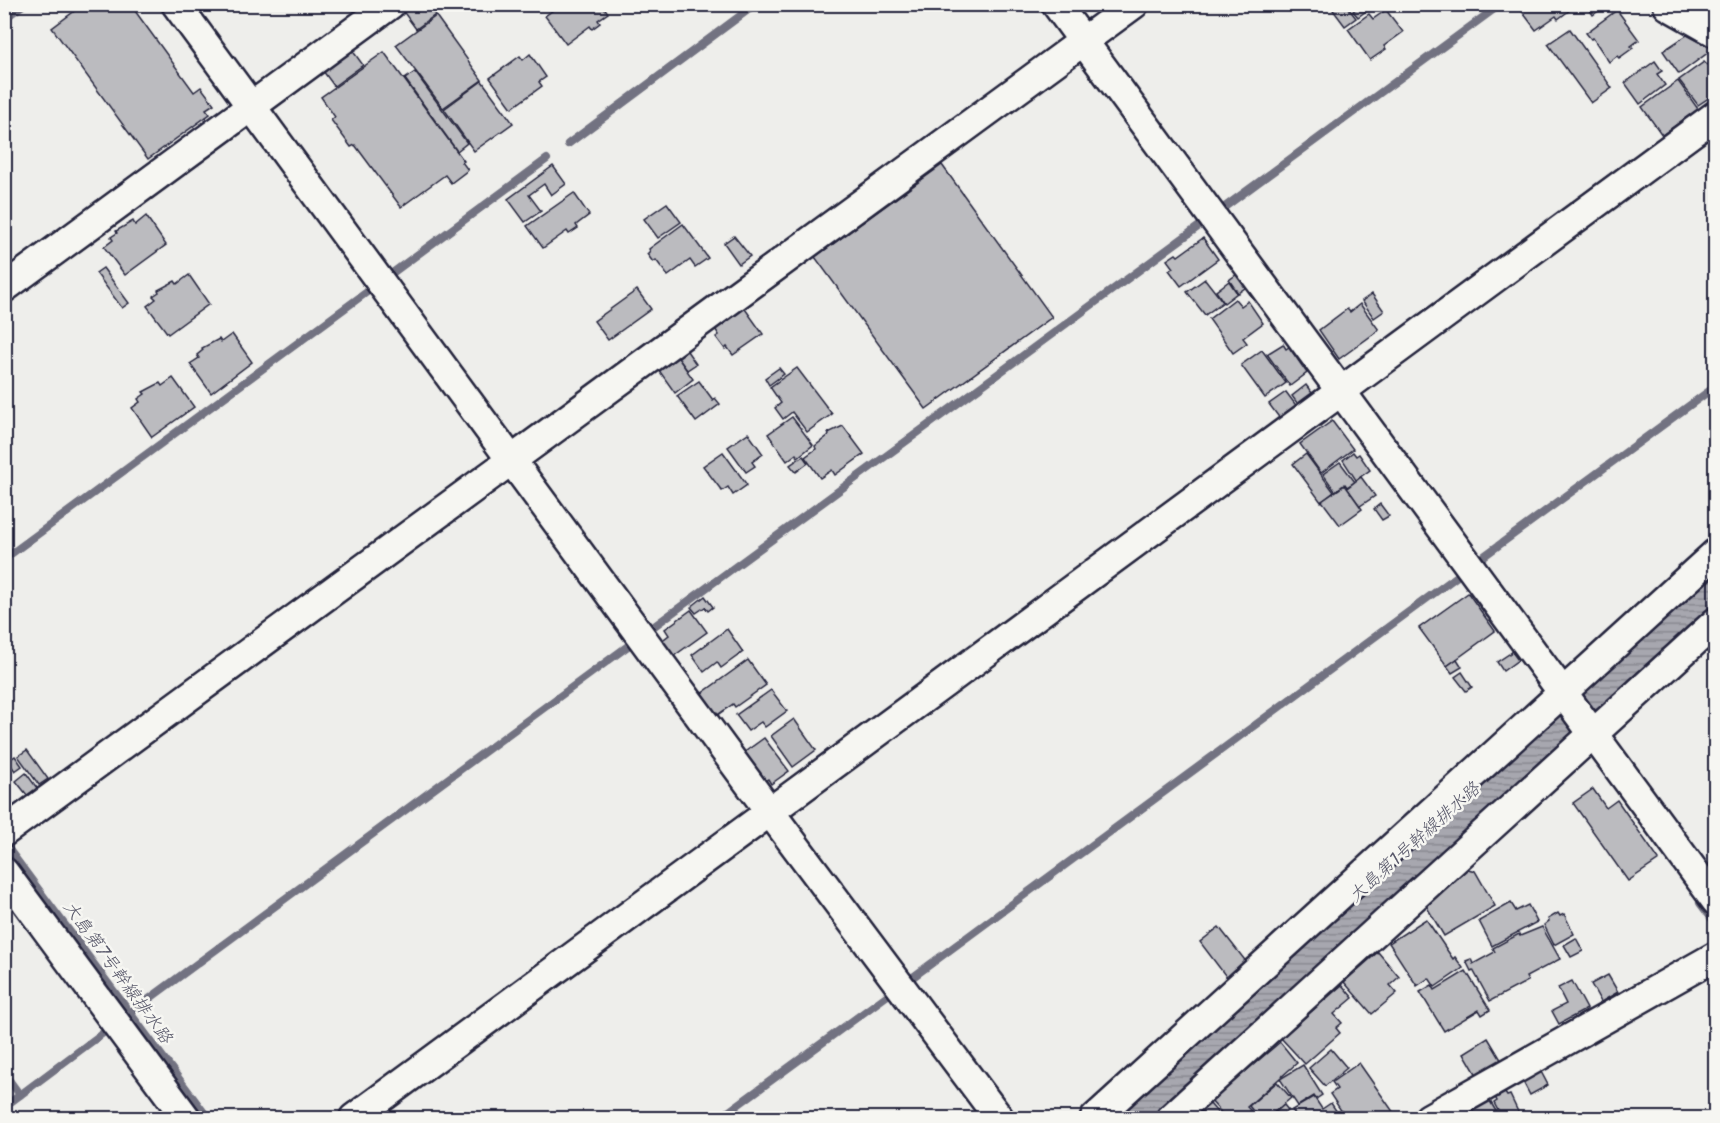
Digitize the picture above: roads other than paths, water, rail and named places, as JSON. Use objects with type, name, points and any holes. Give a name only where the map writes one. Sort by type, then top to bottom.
[{"type":"street","points":[[177,4],[770,812],[999,1119]]},
{"type":"street","points":[[4,288],[391,4]]},
{"type":"street","points":[[1056,4],[1339,392],[1716,901]]},
{"type":"street","points":[[5,832],[1134,4]]},
{"type":"street","points":[[1670,4],[1716,30]]},
{"type":"street","points":[[354,1119],[1716,115]]},
{"type":"street","points":[[1095,1119],[1565,695],[1716,553]]},
{"type":"street","points":[[1171,1119],[1591,730],[1716,622]]},
{"type":"street","points":[[4,872],[186,1119]]},
{"type":"street","points":[[1429,1119],[1716,956]]},
{"type":"waterway","points":[[4,19],[24,4]]},
{"type":"waterway","points":[[568,144],[756,4]]},
{"type":"waterway","points":[[1222,209],[1501,4]]},
{"type":"waterway","points":[[391,274],[547,159]]},
{"type":"waterway","points":[[653,627],[1202,224]]},
{"type":"waterway","points":[[4,559],[371,289]]},
{"type":"waterway","points":[[1480,559],[1716,386]]},
{"type":"waterway","points":[[909,980],[1456,577]]},
{"type":"waterway","points":[[130,1013],[632,643]]},
{"type":"waterway","name":"大島第7号幹線排水路","points":[[4,843],[208,1118]]},
{"type":"waterway","points":[[1700,903],[1716,924]]},
{"type":"waterway","points":[[720,1118],[889,994]]},
{"type":"waterway","points":[[4,1107],[103,1033]]},
{"type":"waterway","points":[[4,1073],[20,1095]]},
{"type":"water label","name":"大島第1号幹線排水路","points":[[1414,842]]}]
